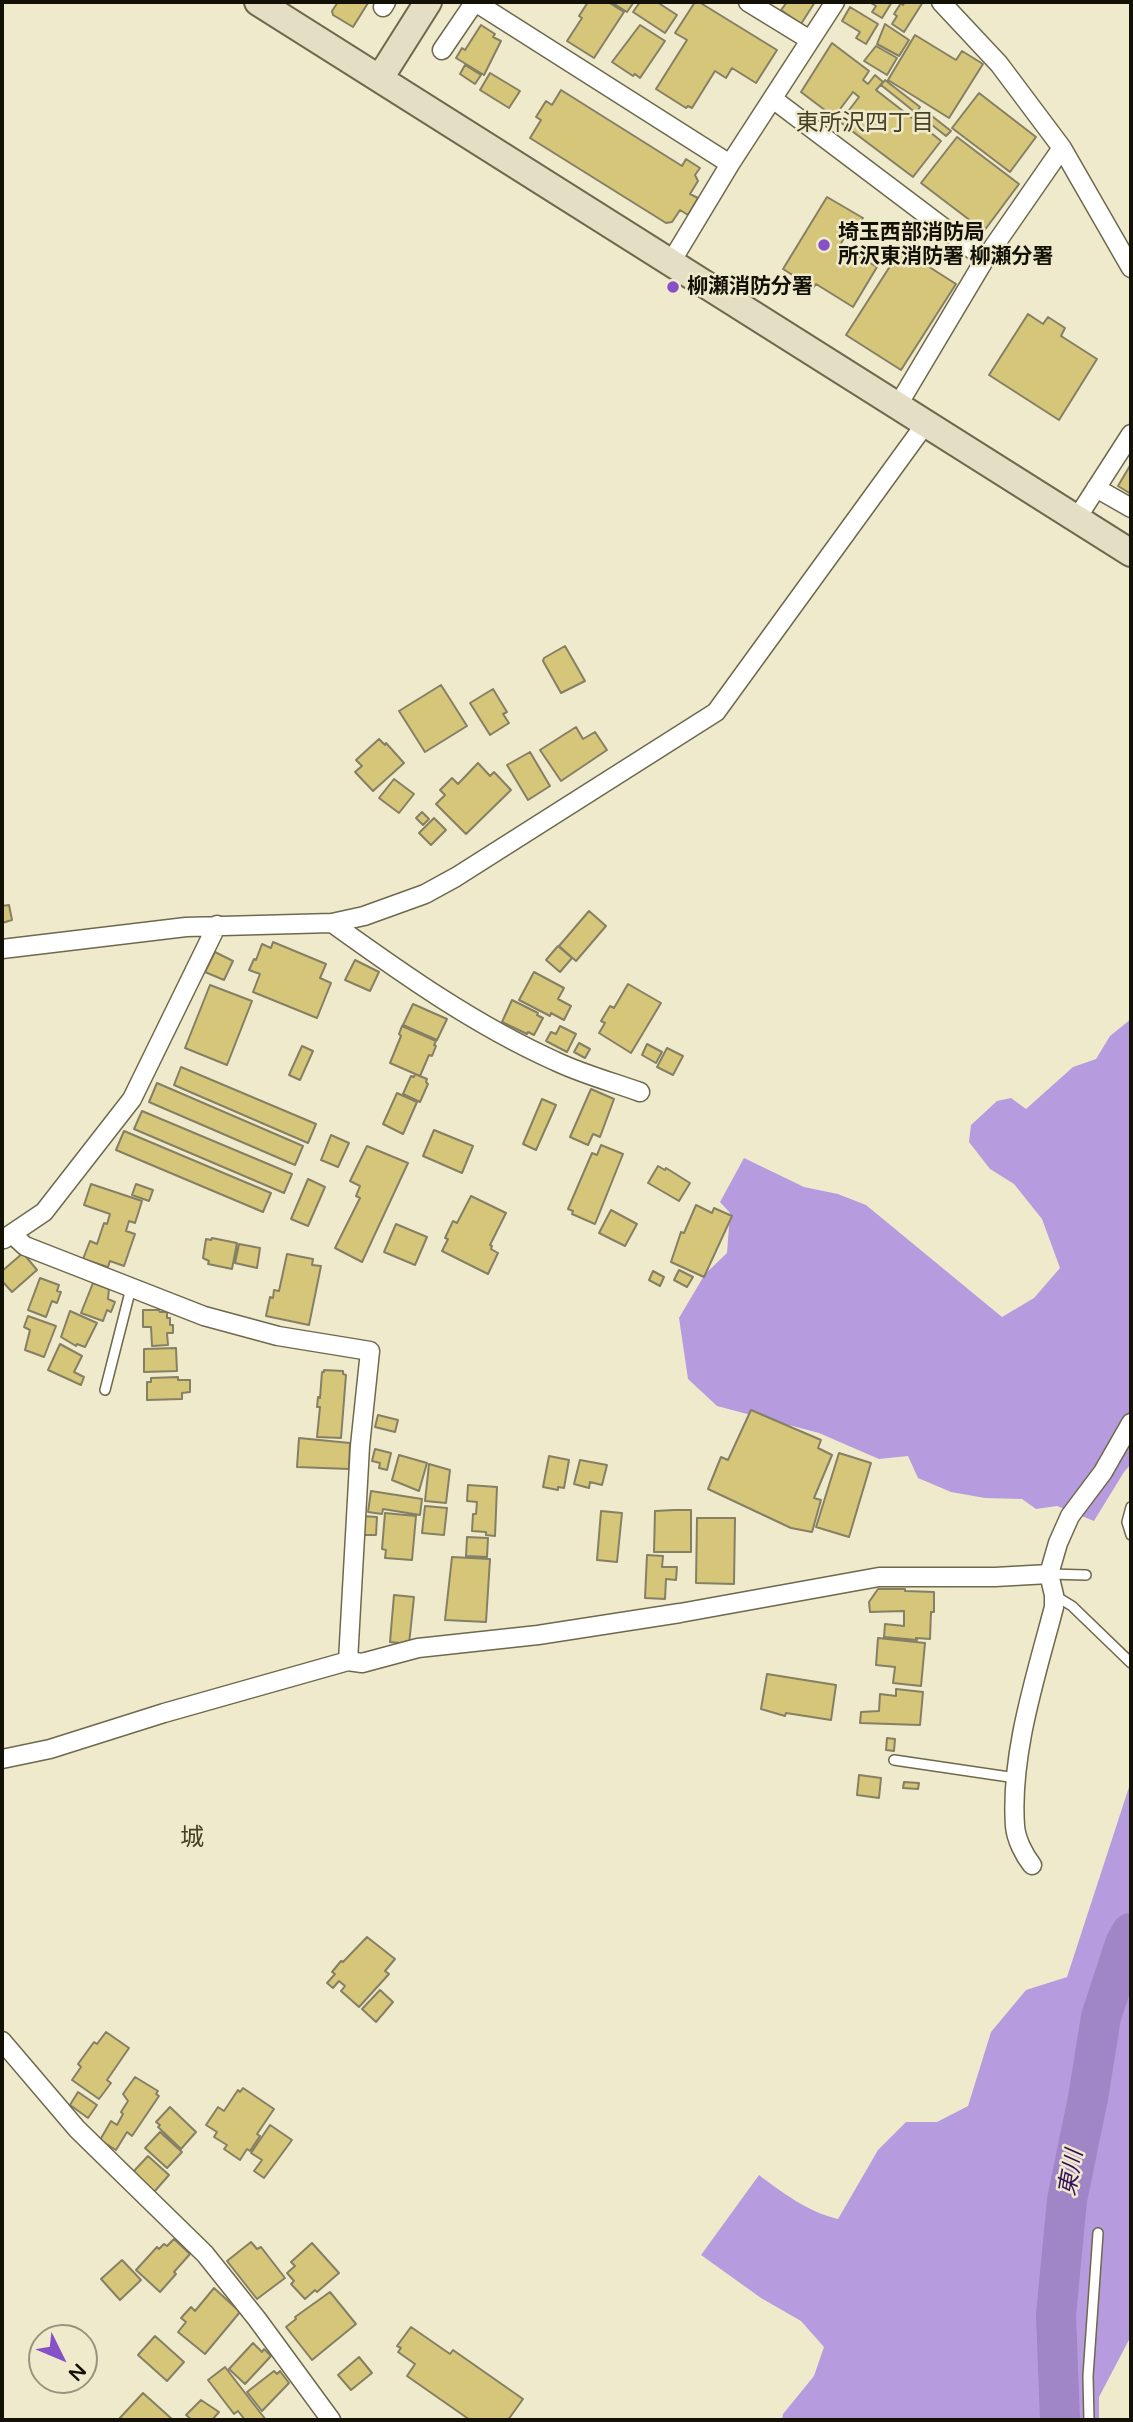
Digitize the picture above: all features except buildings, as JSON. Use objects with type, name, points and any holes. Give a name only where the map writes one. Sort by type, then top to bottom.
[{"type":"street","points":[[258,2],[1131,553]]},
{"type":"street","points":[[380,79],[428,2]]},
{"type":"street","points":[[442,50],[474,2],[730,164]]},
{"type":"street","points":[[748,2],[810,40]]},
{"type":"street","points":[[671,262],[730,164],[835,2]]},
{"type":"street","points":[[941,2],[999,64],[1062,148],[1131,268]]},
{"type":"street","points":[[773,99],[985,259]]},
{"type":"street","points":[[898,405],[985,259],[1062,148]]},
{"type":"street","points":[[2,949],[217,925],[332,923],[364,916],[435,888],[716,712],[926,423]]},
{"type":"street","points":[[1077,518],[1131,434]]},
{"type":"street","points":[[1096,488],[1131,508]]},
{"type":"street","points":[[332,923],[439,997],[504,1036],[557,1062],[640,1093]]},
{"type":"street","points":[[217,925],[132,1099],[44,1212],[7,1237],[204,1316],[278,1336],[370,1351],[360,1446],[348,1661]]},
{"type":"street","points":[[1032,1865],[1025,1856],[1015,1829],[1016,1778],[1029,1702],[1054,1607],[1049,1574],[1070,1516],[1103,1472],[1131,1423]]},
{"type":"street","points":[[2,1759],[51,1749],[164,1713],[348,1661],[362,1663],[418,1648],[538,1635],[680,1613],[879,1577],[1049,1574]]},
{"type":"street","points":[[2,2041],[77,2129],[205,2254],[257,2319],[331,2420]]},
{"type":"lane","points":[[105,1390],[131,1288]]},
{"type":"lane","points":[[1131,1507],[1127,1522],[1131,1535]]},
{"type":"lane","points":[[1049,1574],[1086,1574]]},
{"type":"lane","points":[[1054,1595],[1072,1606],[1131,1663]]},
{"type":"lane","points":[[894,1760],[1016,1778]]},
{"type":"lane","points":[[1089,2420],[1088,2376],[1098,2233]]},
{"type":"shaded area","points":[[1131,1019],[1131,1464],[1094,1521],[1057,1506],[1036,1509],[1022,1499],[985,1498],[951,1492],[918,1478],[908,1456],[879,1459],[819,1433],[717,1406],[688,1379],[679,1318],[705,1274],[727,1253],[730,1213],[720,1202],[744,1158],[804,1187],[838,1194],[866,1205],[1002,1317],[1034,1298],[1060,1268],[1042,1219],[1014,1184],[990,1169],[969,1142],[971,1125],[997,1101],[1011,1098],[1026,1109],[1073,1067],[1096,1059],[1110,1036]]},
{"type":"shaded area","points":[[1131,1781],[1131,2336],[1099,2397],[1099,2420],[782,2420],[783,2414],[814,2376],[824,2347],[801,2321],[761,2298],[701,2255],[759,2175],[806,2207],[838,2219],[878,2150],[906,2122],[937,2122],[968,2106],[991,2032],[1026,1990],[1067,1977]]},
{"type":"waterway","name":"東川","points":[[1060,2420],[1056,2315],[1067,2200],[1101,2017],[1131,1933]]},
{"type":"place","name":"埼玉西部消防局 所沢東消防署 柳瀬分署","points":[[824,245]]},
{"type":"place","name":"柳瀬消防分署","points":[[673,287]]},
{"type":"district","name":"東所沢四丁目","points":[[865,124]]},
{"type":"district","name":"城","points":[[192,1839]]}]
